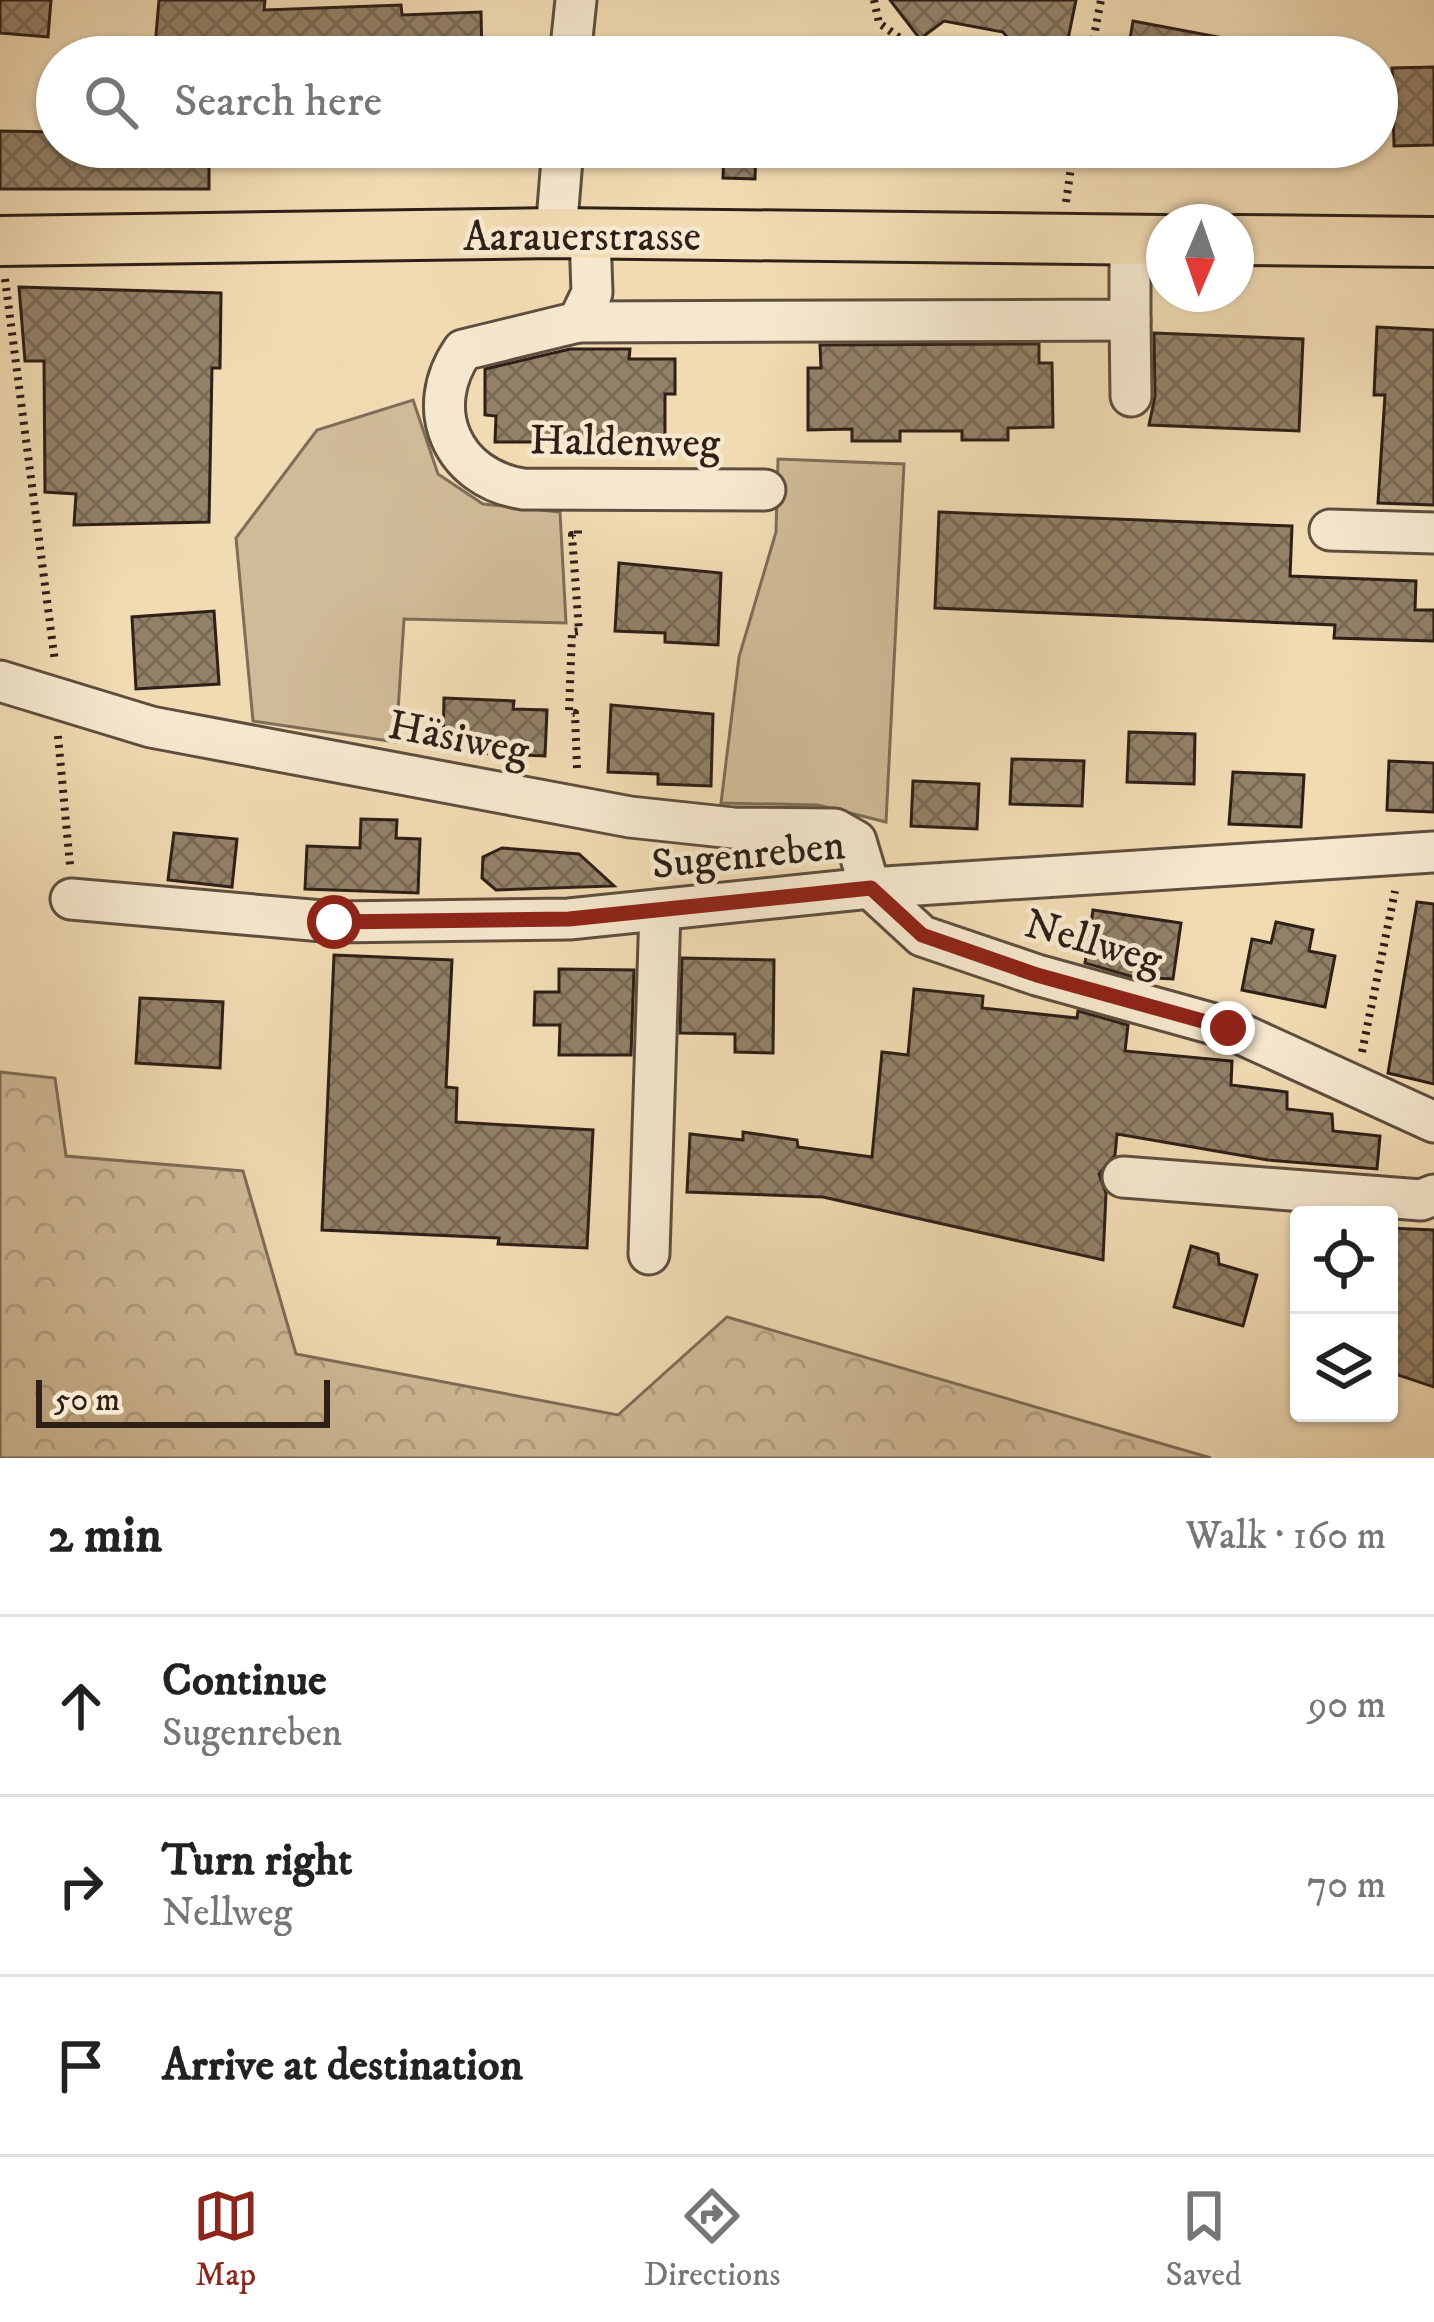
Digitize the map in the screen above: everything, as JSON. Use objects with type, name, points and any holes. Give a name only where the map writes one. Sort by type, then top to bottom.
[{"type":"main road","name":"Aarauerstrasse","points":[[0,241],[573,233],[1146,241]]},
{"type":"main road","points":[[1254,240],[1434,242]]},
{"type":"street","points":[[572,36],[576,0]]},
{"type":"street","points":[[565,168],[573,233],[592,293],[578,322],[1130,320]]},
{"type":"street","points":[[1131,396],[1130,320],[1146,246]]},
{"type":"street","name":"Haldenweg","points":[[578,322],[463,350],[446,375],[444,403],[447,431],[462,458],[501,486],[765,490]]},
{"type":"street","points":[[1330,530],[1434,533]]},
{"type":"street","name":"Häsiweg","points":[[0,681],[151,727],[579,807],[733,828],[835,829],[856,841],[871,888]]},
{"type":"street","name":"Sugenreben","points":[[71,893],[334,922],[569,919],[871,888],[1419,853]]},
{"type":"street","name":"Nellweg","points":[[871,888],[922,935],[1037,975],[1228,1028],[1434,1122]]},
{"type":"street","points":[[650,1254],[660,910]]},
{"type":"street","points":[[1123,1178],[1421,1200],[1434,1195]]},
{"type":"path","points":[[874,0],[879,23],[897,36]]},
{"type":"path","points":[[1094,36],[1101,0]]},
{"type":"path","points":[[13,313],[58,686]]},
{"type":"path","points":[[578,489],[578,535],[572,535],[580,631],[572,632],[569,712],[575,713],[579,807]]},
{"type":"path","points":[[57,719],[71,893]]},
{"type":"path","points":[[1355,1086],[1419,853]]},
{"type":"green space","points":[[413,400],[438,474],[483,504],[560,512],[566,623],[404,619],[396,742],[253,721],[236,538],[317,430]]},
{"type":"green space","points":[[778,459],[904,464],[886,822],[818,805],[721,803],[739,657],[776,532]]},
{"type":"green space","points":[[0,1072],[55,1078],[66,1156],[243,1171],[296,1354],[618,1415],[727,1317],[1211,1458],[0,1458]]},
{"type":"building","points":[[0,0],[51,0],[48,36],[0,33]]},
{"type":"building","points":[[159,0],[265,0],[264,10],[401,5],[402,15],[481,12],[482,36],[156,36]]},
{"type":"building","points":[[890,0],[1076,0],[1069,36],[1006,36],[944,21],[918,36]]},
{"type":"building","points":[[1133,21],[1212,36],[1130,36]]},
{"type":"building","points":[[1434,67],[1434,145],[1398,146],[1398,68]]},
{"type":"building","points":[[0,131],[36,132],[36,168],[209,168],[209,189],[0,189]]},
{"type":"building","points":[[723,168],[755,168],[755,179],[723,178]]},
{"type":"building","points":[[19,287],[221,293],[220,368],[212,368],[209,522],[74,525],[76,494],[45,492],[44,361],[25,361]]},
{"type":"building","points":[[1377,327],[1434,330],[1434,505],[1378,503],[1385,395],[1374,395]]},
{"type":"building","points":[[1154,333],[1303,339],[1299,431],[1149,425],[1155,396]]},
{"type":"building","points":[[1039,344],[1039,363],[1052,363],[1053,427],[1008,428],[1008,440],[962,440],[962,431],[900,431],[900,441],[852,441],[852,429],[808,430],[808,368],[821,368],[820,345]]},
{"type":"building","points":[[570,349],[630,349],[629,359],[675,359],[675,394],[665,394],[665,442],[495,442],[496,416],[485,415],[485,369]]},
{"type":"building","points":[[939,512],[1292,526],[1290,576],[1416,581],[1415,610],[1434,610],[1434,641],[1334,638],[1335,625],[935,608]]},
{"type":"building","points":[[619,563],[721,573],[718,645],[665,642],[665,633],[615,631]]},
{"type":"building","points":[[214,611],[219,684],[136,689],[132,617]]},
{"type":"building","points":[[444,698],[514,701],[513,709],[547,710],[545,756],[474,753],[474,747],[443,745]]},
{"type":"building","points":[[611,705],[713,714],[711,786],[658,784],[658,774],[608,772]]},
{"type":"building","points":[[1129,732],[1195,734],[1194,784],[1127,782]]},
{"type":"building","points":[[1012,759],[1084,761],[1082,806],[1010,804]]},
{"type":"building","points":[[1389,761],[1434,763],[1434,812],[1387,810]]},
{"type":"building","points":[[1233,772],[1304,775],[1301,827],[1229,824]]},
{"type":"building","points":[[913,781],[979,784],[977,829],[911,826]]},
{"type":"building","points":[[361,819],[397,820],[396,838],[420,839],[418,893],[305,889],[307,846],[360,848]]},
{"type":"building","points":[[174,833],[237,839],[232,887],[168,880]]},
{"type":"building","points":[[502,848],[579,854],[614,886],[496,890],[482,878],[483,857]]},
{"type":"building","points":[[1417,902],[1434,904],[1434,1084],[1388,1073]]},
{"type":"building","points":[[1093,910],[1181,923],[1173,979],[1133,977],[1085,963]]},
{"type":"building","points":[[1276,922],[1313,930],[1309,951],[1335,956],[1325,1007],[1242,990],[1252,939],[1271,943]]},
{"type":"building","points":[[334,955],[452,960],[446,1087],[457,1088],[456,1122],[593,1130],[587,1248],[498,1244],[499,1238],[322,1230]]},
{"type":"building","points":[[682,958],[774,960],[773,1053],[735,1052],[735,1034],[680,1033]]},
{"type":"building","points":[[559,969],[634,970],[631,1055],[559,1055],[560,1025],[534,1025],[535,992],[559,992]]},
{"type":"building","points":[[914,989],[983,996],[982,1008],[1077,1018],[1078,1011],[1128,1025],[1125,1051],[1232,1061],[1231,1085],[1287,1092],[1287,1109],[1332,1114],[1333,1131],[1380,1136],[1377,1169],[1268,1160],[1117,1134],[1115,1155],[1099,1174],[1106,1193],[1103,1260],[823,1197],[687,1192],[690,1134],[743,1140],[743,1132],[797,1140],[798,1147],[872,1157],[882,1052],[908,1055]]},
{"type":"building","points":[[140,998],[223,1002],[220,1068],[136,1063]]},
{"type":"building","points":[[1398,1228],[1434,1230],[1434,1387],[1398,1375]]},
{"type":"building","points":[[1191,1246],[1218,1254],[1219,1264],[1257,1275],[1243,1326],[1174,1307]]},
{"type":"route","points":[[334,922],[569,919],[871,888],[922,935],[1037,975],[1228,1028]]}]
